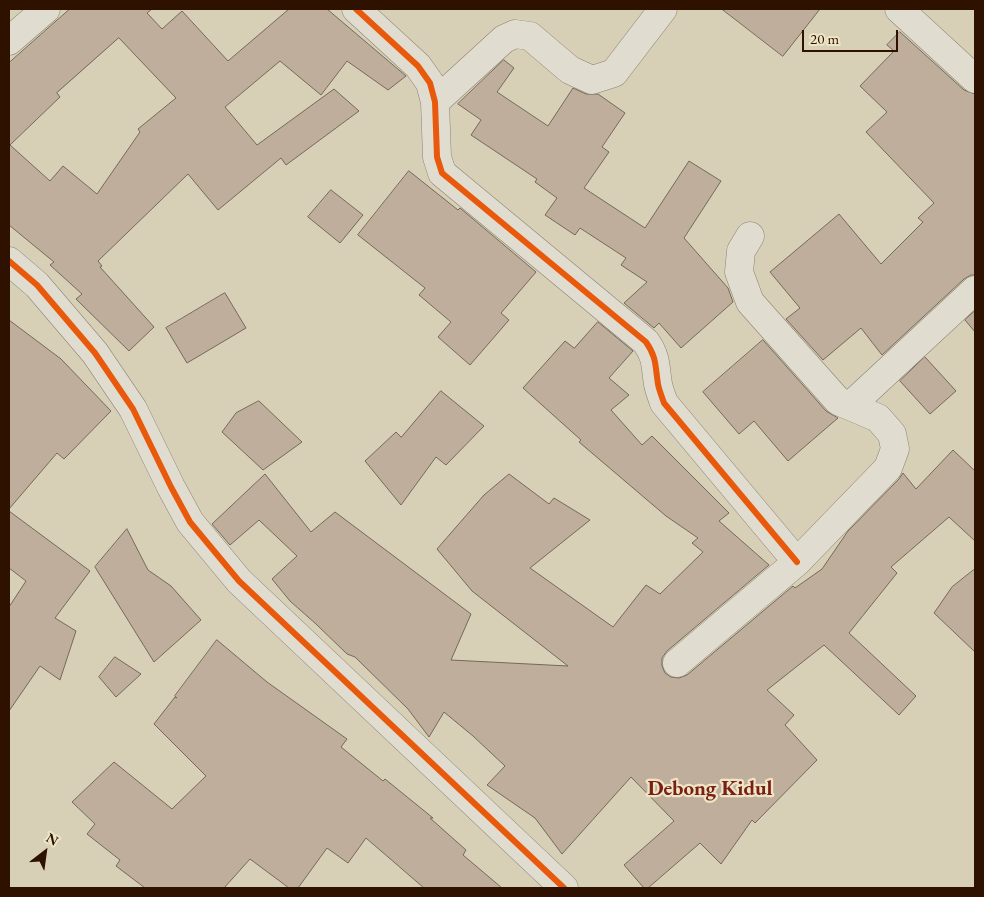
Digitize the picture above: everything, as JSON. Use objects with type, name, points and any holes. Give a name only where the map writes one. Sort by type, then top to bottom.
[{"type":"street","points":[[9,41],[46,9]]},
{"type":"street","points":[[356,9],[418,66],[430,83],[435,102],[437,157],[442,173],[646,342],[654,353],[658,385],[664,403],[798,562]]},
{"type":"street","points":[[435,102],[504,39],[515,34],[530,36],[570,70],[592,80],[614,73],[663,9]]},
{"type":"street","points":[[899,9],[975,79]]},
{"type":"street","points":[[678,663],[798,562],[888,468],[895,449],[892,434],[878,418],[838,401],[750,302],[739,272],[741,252],[750,236]]},
{"type":"street","points":[[9,261],[37,285],[95,353],[132,409],[170,487],[190,522],[239,581],[564,888]]},
{"type":"street","points":[[850,406],[975,290]]},
{"type":"building","points":[[70,9],[152,9],[147,13],[162,29],[182,11],[228,61],[289,9],[327,9],[406,76],[388,90],[347,61],[321,95],[280,61],[225,107],[257,145],[334,89],[359,111],[286,165],[281,158],[218,210],[188,174],[98,261],[102,266],[100,267],[154,327],[129,351],[76,299],[82,294],[50,265],[54,262],[9,225],[9,63]],"holes":[[[119,38],[176,98],[138,129],[140,132],[97,194],[63,166],[50,181],[10,145],[60,97],[57,93]]]},
{"type":"building","points":[[722,9],[820,9],[783,56]]},
{"type":"building","points":[[900,32],[964,90],[975,94],[975,275],[964,279],[882,355],[861,328],[823,360],[786,319],[800,308],[770,272],[839,214],[881,264],[923,222],[918,218],[934,203],[866,132],[887,112],[860,86],[894,51],[887,45]]},
{"type":"building","points":[[504,60],[514,68],[497,92],[548,126],[573,88],[586,94],[598,94],[625,113],[602,147],[609,152],[584,188],[645,228],[689,161],[721,181],[684,238],[728,288],[733,302],[681,348],[659,323],[654,328],[624,303],[647,282],[621,265],[626,258],[580,228],[575,235],[545,215],[557,198],[535,182],[537,179],[471,135],[481,120],[458,104]]},
{"type":"building","points":[[409,171],[458,210],[460,208],[536,272],[501,313],[509,320],[470,365],[438,337],[451,322],[419,295],[425,288],[358,235]]},
{"type":"building","points":[[331,190],[363,215],[340,243],[308,217]]},
{"type":"building","points":[[225,293],[246,328],[187,363],[166,328]]},
{"type":"building","points":[[975,311],[975,332],[965,320]]},
{"type":"building","points":[[9,320],[61,359],[111,411],[64,459],[57,453],[9,509]]},
{"type":"building","points":[[598,322],[633,351],[609,378],[629,395],[611,410],[642,445],[652,436],[729,513],[719,521],[769,565],[667,651],[662,658],[662,666],[665,673],[671,677],[679,678],[687,675],[793,586],[795,588],[822,569],[848,531],[903,473],[916,489],[953,450],[975,471],[975,541],[949,517],[891,567],[897,573],[849,633],[916,696],[899,715],[824,645],[767,690],[794,715],[785,725],[817,760],[755,823],[752,820],[721,864],[700,843],[648,888],[644,888],[624,865],[674,821],[631,777],[562,854],[535,818],[487,785],[505,766],[473,736],[444,712],[429,737],[408,709],[355,657],[347,654],[290,601],[272,579],[297,556],[259,520],[230,545],[212,524],[265,474],[311,532],[335,512],[471,614],[451,660],[568,666],[472,591],[437,549],[484,495],[509,474],[549,504],[554,498],[590,520],[530,568],[613,627],[646,585],[660,594],[703,552],[692,543],[698,538],[666,516],[579,442],[581,440],[523,388],[565,341],[574,348]]},
{"type":"building","points":[[763,340],[826,411],[838,418],[788,461],[754,421],[739,434],[703,392]]},
{"type":"building","points":[[925,357],[956,391],[930,414],[900,381]]},
{"type":"building","points":[[441,391],[484,426],[446,465],[436,457],[401,505],[365,461],[396,432],[401,437]]},
{"type":"building","points":[[259,401],[302,442],[263,470],[222,432],[236,413]]},
{"type":"building","points":[[9,511],[90,571],[55,618],[76,631],[60,680],[40,666],[9,711],[9,607],[26,581],[9,568]]},
{"type":"building","points":[[127,529],[148,570],[171,586],[201,620],[154,662],[95,567]]},
{"type":"building","points":[[975,569],[975,652],[934,613],[952,587]]},
{"type":"building","points":[[217,640],[267,682],[347,739],[341,747],[383,781],[385,779],[433,818],[430,818],[466,850],[463,855],[502,888],[424,888],[366,838],[348,863],[327,848],[298,888],[289,888],[250,859],[224,888],[145,888],[116,866],[120,860],[87,834],[95,824],[72,802],[114,762],[172,809],[206,776],[154,724],[175,697],[177,698],[175,696]]},
{"type":"building","points":[[115,657],[141,674],[116,697],[99,677]]},
{"type":"cycle path","points":[[356,9],[418,66],[430,83],[435,102],[437,157],[442,173],[646,342],[654,358],[658,386],[664,403],[797,562]]},
{"type":"cycle path","points":[[9,261],[37,285],[95,353],[133,409],[190,522],[239,581],[564,888]]},
{"type":"district","name":"Debong Kidul","points":[[710,789]]}]
